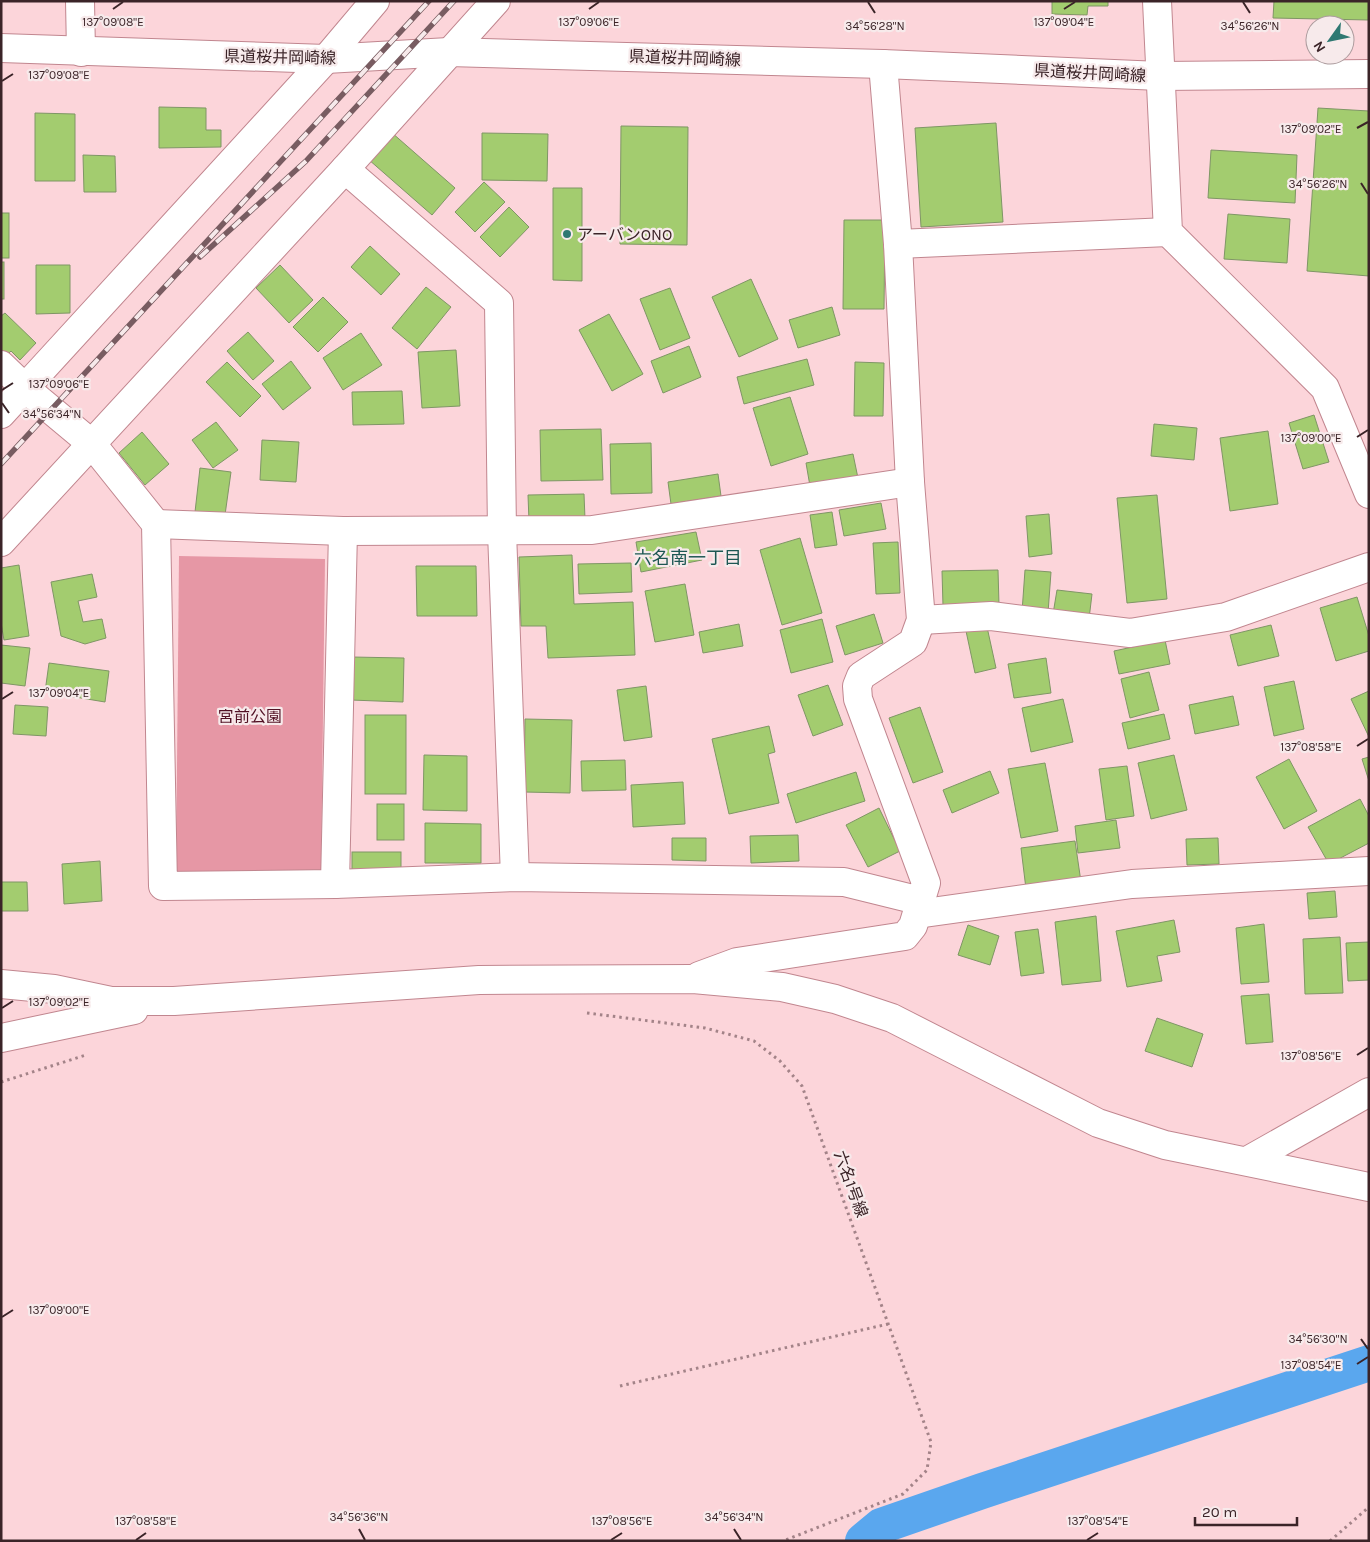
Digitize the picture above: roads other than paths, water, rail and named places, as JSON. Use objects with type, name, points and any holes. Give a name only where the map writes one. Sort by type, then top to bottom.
[{"type":"street","points":[[80,1],[82,52]]},
{"type":"street","points":[[1,414],[26,389],[326,59],[375,1]]},
{"type":"street","points":[[1,542],[345,169],[496,1]]},
{"type":"street","points":[[1157,1],[1168,232],[1325,388],[1369,494]]},
{"type":"street","name":"県道桜井岡崎線","points":[[1,48],[326,59],[449,52],[884,64],[1160,76],[1369,74]]},
{"type":"street","points":[[693,979],[737,962],[905,936],[914,926],[926,883],[858,699],[857,686],[861,676],[913,642],[921,620],[910,482],[898,244],[884,64]]},
{"type":"street","points":[[345,169],[499,303],[502,532],[515,877]]},
{"type":"street","points":[[898,244],[1168,232]]},
{"type":"street","points":[[1,365],[26,389],[92,444],[156,524],[163,886],[335,884],[515,877],[844,882],[919,908],[1132,884],[1369,871]]},
{"type":"street","points":[[156,524],[343,531],[502,532],[592,530],[910,482]]},
{"type":"street","points":[[335,884],[343,531]]},
{"type":"street","points":[[921,620],[990,616],[1130,633],[1226,617],[1369,566]]},
{"type":"street","points":[[1,984],[54,990],[111,1001],[174,1001],[479,980],[693,979],[782,987],[835,999],[892,1018],[1098,1123],[1165,1145],[1369,1187]]},
{"type":"street","points":[[1,1038],[174,1001]]},
{"type":"street","points":[[1247,1161],[1369,1092]]},
{"type":"waterway","points":[[863,1541],[881,1526],[1369,1363]]},
{"type":"railway","points":[[1,464],[429,1]]},
{"type":"railway","points":[[200,257],[306,161],[454,1]]},
{"type":"place","name":"アーバンONO","points":[[567,234]]},
{"type":"district","name":"六名南一丁目","points":[[688,558]]},
{"type":"park label","name":"宮前公園","points":[[250,716]]}]
